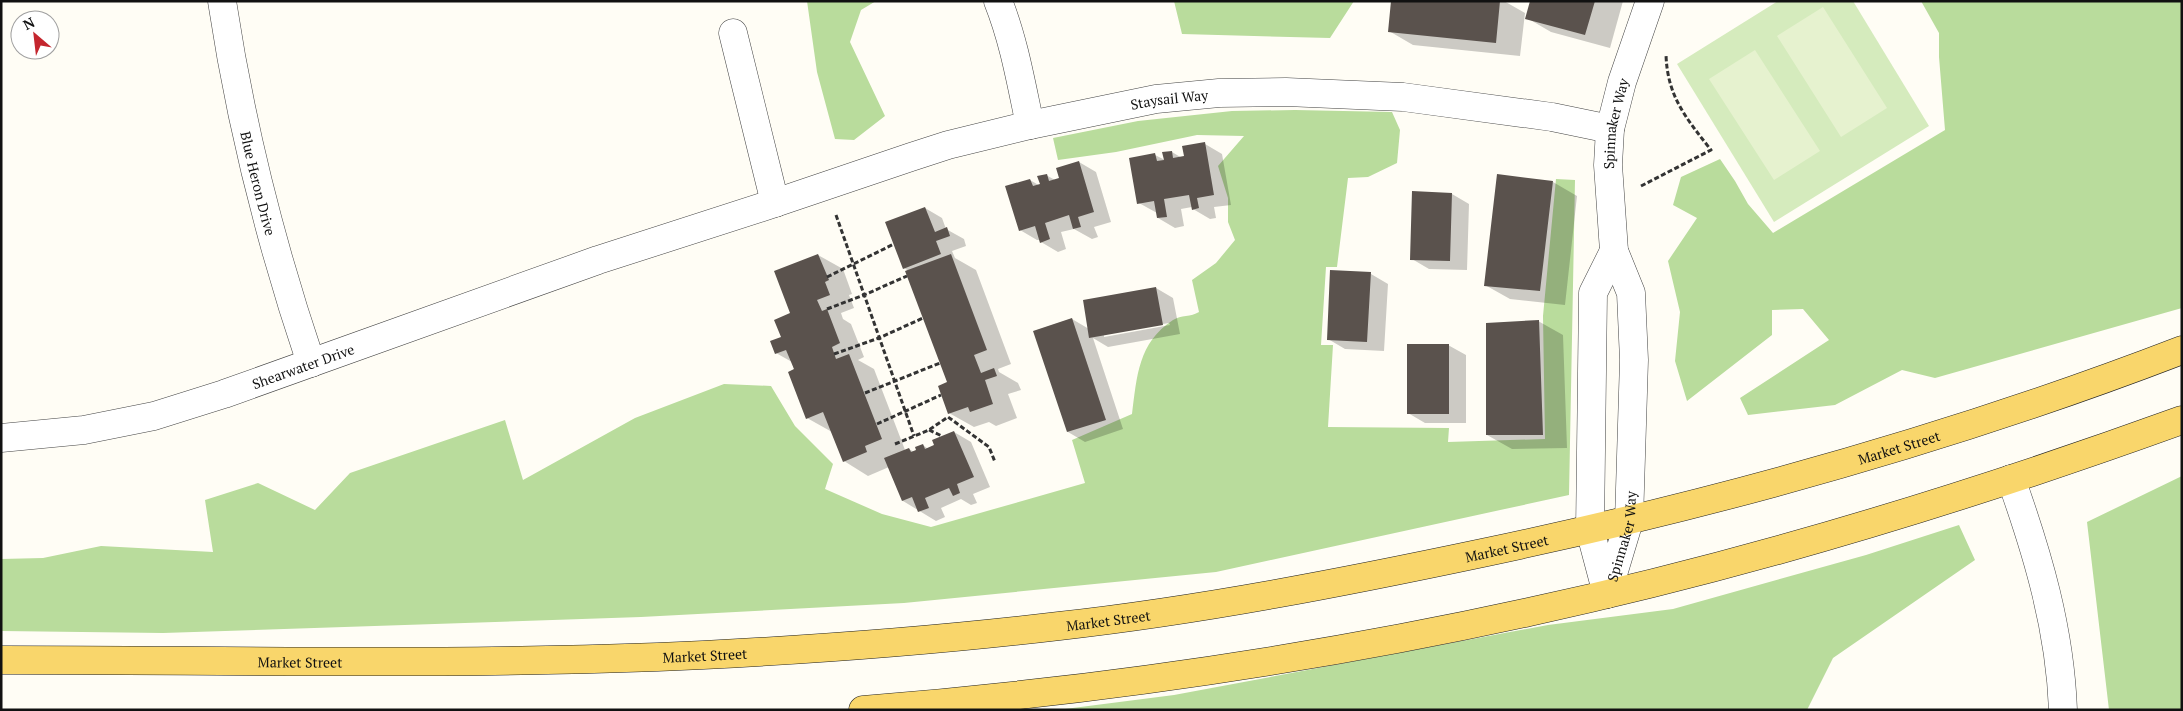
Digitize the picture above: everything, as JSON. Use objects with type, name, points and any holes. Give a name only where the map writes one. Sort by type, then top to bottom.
[{"type":"main road","name":"Market Street","points":[[1,660],[475,661],[704,655],[938,638],[1061,626],[1284,592],[1408,569],[1629,521],[1802,476],[1920,440],[2038,403],[2182,350]]},
{"type":"main road","points":[[863,710],[938,704],[1060,690],[1294,658],[1411,636],[1607,594],[1758,556],[1851,529],[2098,451],[2182,420]]},
{"type":"street","name":"Blue Heron Drive","points":[[222,1],[245,134],[263,208],[312,363]]},
{"type":"street","points":[[998,1],[1006,20],[1030,125]]},
{"type":"street","name":"Spinnaker Way","points":[[1607,594],[1629,521],[1634,360],[1631,293],[1614,250],[1608,165],[1610,128],[1622,82],[1650,1]]},
{"type":"street","points":[[733,33],[776,203]]},
{"type":"street","name":"Staysail Way","points":[[742,215],[939,148],[1030,125],[1156,99],[1219,93],[1286,92],[1403,97],[1552,117],[1610,128]]},
{"type":"street","name":"Shearwater Drive","points":[[1,438],[84,430],[154,416],[224,394],[598,260],[742,215]]},
{"type":"street","name":"Spinnaker Way","points":[[1607,594],[1590,530],[1593,292],[1614,250]]},
{"type":"street","points":[[2011,479],[2029,529],[2051,610],[2061,670],[2063,710]]},
{"type":"path","points":[[1635,189],[1711,150],[1675,100],[1667,75],[1666,50]]},
{"type":"path","points":[[835,212],[914,436]]},
{"type":"path","points":[[827,277],[894,244]]},
{"type":"path","points":[[827,309],[907,276]]},
{"type":"path","points":[[834,354],[879,338],[923,318]]},
{"type":"path","points":[[865,393],[940,363]]},
{"type":"path","points":[[877,424],[941,395]]},
{"type":"path","points":[[895,444],[929,430],[948,417],[990,447],[995,462]]},
{"type":"path","points":[[929,430],[942,436]]},
{"type":"green space","points":[[807,1],[876,1],[861,10],[850,42],[885,116],[854,140],[835,139],[817,72]]},
{"type":"green space","points":[[1174,1],[1354,1],[1330,38],[1182,34]]},
{"type":"green space","points":[[1778,1],[1853,1],[1929,126],[1774,222],[1677,64]]},
{"type":"green space","points":[[1921,1],[2182,1],[2182,308],[1935,378],[1902,370],[1835,405],[1748,415],[1740,398],[1829,340],[1803,309],[1772,310],[1772,335],[1687,401],[1675,361],[1680,312],[1668,261],[1697,218],[1673,205],[1681,177],[1720,159],[1748,204],[1773,233],[1945,130],[1939,33]]},
{"type":"green space","points":[[1823,7],[1887,108],[1841,137],[1777,36]]},
{"type":"green space","points":[[1755,50],[1820,151],[1774,180],[1709,79]]},
{"type":"green space","points":[[1232,111],[1392,112],[1400,130],[1397,163],[1368,177],[1348,178],[1337,267],[1326,267],[1321,345],[1333,345],[1328,427],[1449,428],[1448,442],[1545,439],[1543,316],[1556,179],[1575,180],[1569,495],[1216,572],[904,603],[641,617],[163,633],[1,631],[1,559],[43,558],[101,546],[213,552],[205,500],[258,483],[315,510],[350,473],[505,420],[523,480],[635,418],[724,384],[771,386],[795,426],[833,464],[825,489],[882,514],[931,527],[1085,483],[1072,440],[1132,414],[1138,374],[1146,350],[1161,329],[1173,320],[1199,312],[1192,280],[1216,263],[1235,240],[1228,222],[1228,198],[1218,166],[1244,136],[1197,135],[1116,152],[1058,160],[1053,138],[1138,121]]},
{"type":"green space","points":[[2182,476],[2182,710],[2109,710],[2087,522]]},
{"type":"green space","points":[[1959,525],[1975,560],[1833,658],[1807,710],[1057,710],[1174,695],[1548,625],[1673,609],[1866,555]]},
{"type":"building","points":[[1391,1],[1500,1],[1496,43],[1388,32]]},
{"type":"building","points":[[1530,1],[1595,1],[1585,35],[1525,19]]},
{"type":"building","points":[[1205,142],[1214,195],[1197,198],[1199,208],[1192,210],[1189,195],[1164,199],[1167,217],[1157,218],[1154,201],[1137,204],[1129,158],[1155,153],[1157,161],[1164,160],[1162,152],[1172,151],[1173,158],[1184,156],[1182,146]]},
{"type":"building","points":[[1079,161],[1094,212],[1078,217],[1081,227],[1073,229],[1069,215],[1045,223],[1050,239],[1040,243],[1035,226],[1019,231],[1005,186],[1030,179],[1033,186],[1040,184],[1037,176],[1047,174],[1049,181],[1059,178],[1056,168]]},
{"type":"building","points":[[1497,174],[1553,181],[1540,291],[1484,286]]},
{"type":"building","points":[[1412,191],[1452,193],[1450,261],[1410,260]]},
{"type":"building","points":[[925,207],[935,232],[947,227],[950,236],[936,241],[941,254],[903,269],[885,222]]},
{"type":"building","points":[[818,254],[829,280],[825,282],[830,295],[817,300],[822,311],[827,309],[840,343],[832,347],[836,359],[849,354],[882,439],[865,446],[867,452],[843,462],[823,412],[806,419],[788,372],[794,369],[786,350],[775,354],[770,341],[781,337],[774,320],[790,313],[774,271]]},
{"type":"building","points":[[951,254],[987,350],[974,355],[981,373],[994,368],[997,376],[985,380],[993,404],[970,412],[968,407],[948,414],[938,386],[947,382],[905,271]]},
{"type":"building","points":[[1330,270],[1371,272],[1367,342],[1327,340]]},
{"type":"building","points":[[1156,287],[1163,325],[1089,338],[1083,300]]},
{"type":"building","points":[[1072,318],[1106,420],[1067,432],[1033,331]]},
{"type":"building","points":[[1539,320],[1543,435],[1486,435],[1486,323]]},
{"type":"building","points":[[1407,344],[1449,344],[1449,414],[1407,414]]},
{"type":"building","points":[[954,431],[974,477],[957,484],[960,493],[953,496],[949,488],[925,498],[929,508],[918,512],[912,497],[902,501],[884,458],[909,448],[911,452],[916,450],[915,447],[923,444],[925,449],[934,445],[932,440]]}]
